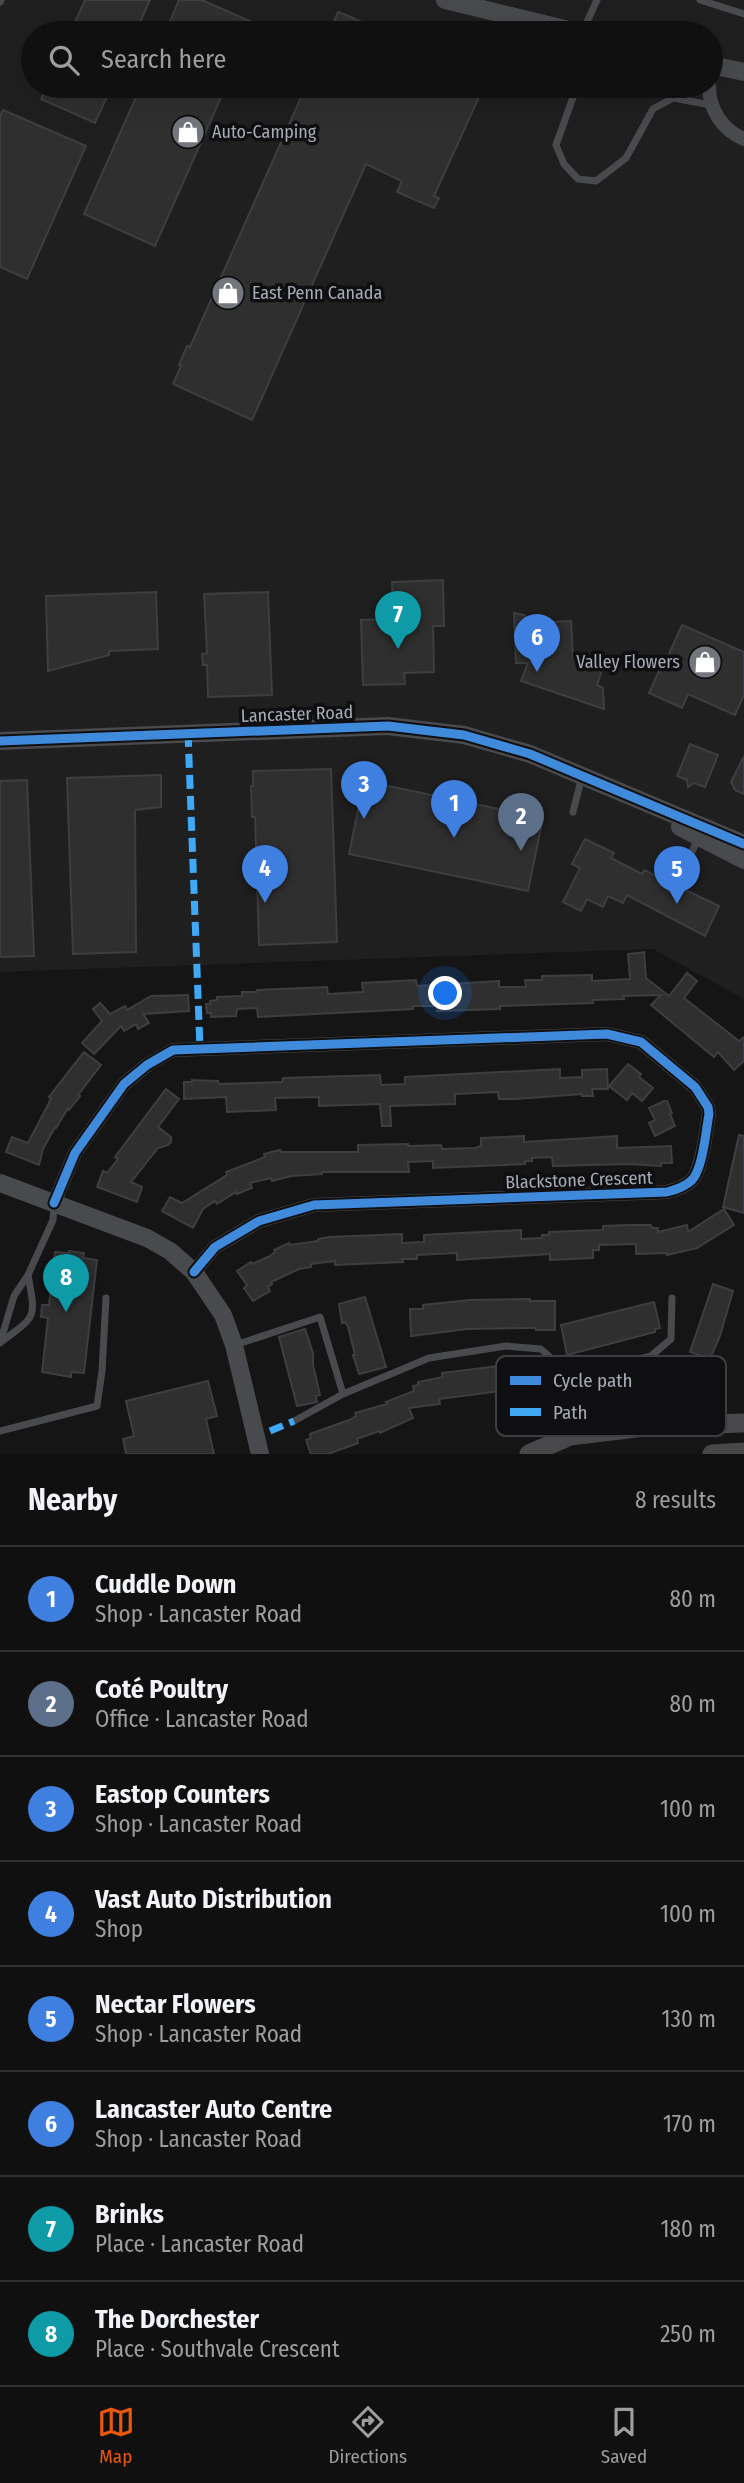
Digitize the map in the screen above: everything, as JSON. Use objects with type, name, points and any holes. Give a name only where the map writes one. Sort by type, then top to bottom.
[{"type":"main road","points":[[726,1424],[744,1423]]},
{"type":"main road","points":[[535,1454],[570,1436]]},
{"type":"main road","points":[[712,1454],[744,1452]]},
{"type":"street","points":[[445,0],[532,21]]},
{"type":"street","points":[[723,69],[744,72]]},
{"type":"street","points":[[711,98],[719,121],[744,139]]},
{"type":"street","name":"Lancaster Road","points":[[0,741],[388,726],[444,732],[485,740],[585,777],[702,832],[744,860]]},
{"type":"street","name":"Lancaster Road","points":[[702,832],[744,844]]},
{"type":"street","name":"Blackstone Crescent","points":[[54,1203],[75,1153],[124,1084],[147,1065],[173,1050],[607,1034],[641,1042],[695,1087],[708,1107],[709,1114],[698,1169],[692,1180],[679,1189],[667,1192],[314,1205],[259,1221],[215,1247],[194,1272]]},
{"type":"street","points":[[0,1183],[147,1238],[170,1251],[194,1272],[223,1315],[234,1345],[260,1454]]},
{"type":"lane","points":[[587,21],[597,0]]},
{"type":"lane","points":[[700,0],[744,14]]},
{"type":"lane","points":[[573,98],[556,145],[564,164],[578,179],[596,181],[626,158],[653,109],[673,98],[712,105]]},
{"type":"lane","points":[[573,812],[585,777]]},
{"type":"lane","points":[[684,868],[702,832]]},
{"type":"lane","points":[[0,1343],[14,1296],[28,1275],[53,1220],[54,1203]]},
{"type":"lane","points":[[0,1343],[29,1321],[34,1307],[28,1275]]},
{"type":"lane","points":[[0,1431],[97,1406],[106,1298]]},
{"type":"lane","points":[[650,1356],[671,1339],[672,1298]]},
{"type":"lane","points":[[234,1345],[320,1317],[343,1394]]},
{"type":"lane","points":[[294,1420],[343,1394],[429,1358],[506,1346],[541,1349],[549,1356]]},
{"type":"shaded area","points":[[0,0],[744,0],[744,999],[653,949],[0,972]]},
{"type":"building","points":[[85,0],[150,0],[140,21],[75,21]]},
{"type":"building","points":[[179,0],[202,0],[249,21],[170,21]]},
{"type":"building","points":[[338,12],[359,21],[334,21]]},
{"type":"building","points":[[41,98],[106,98],[95,123]]},
{"type":"building","points":[[136,98],[221,98],[155,246],[84,214]]},
{"type":"building","points":[[301,98],[479,98],[434,196],[439,198],[434,208],[397,192],[402,181],[366,164],[252,420],[173,384],[187,346],[190,347]]},
{"type":"building","points":[[3,110],[86,146],[27,279],[0,267],[0,116]]},
{"type":"building","points":[[443,580],[444,626],[433,626],[434,672],[404,673],[405,684],[363,685],[361,620],[393,619],[392,582]]},
{"type":"building","points":[[156,592],[158,649],[109,651],[109,655],[48,671],[46,596]]},
{"type":"building","points":[[268,592],[272,695],[208,697],[207,665],[203,665],[202,654],[207,653],[204,594]]},
{"type":"building","points":[[514,613],[524,615],[531,623],[571,621],[573,657],[603,667],[597,685],[603,688],[604,709],[521,681],[528,663],[516,663]]},
{"type":"building","name":"Valley Flowers","points":[[682,625],[744,652],[744,695],[735,715],[688,694],[682,708],[649,693]]},
{"type":"building","points":[[690,744],[718,755],[705,787],[694,783],[688,787],[687,780],[677,776]]},
{"type":"building","points":[[744,756],[744,794],[735,790],[731,782]]},
{"type":"building","points":[[331,769],[337,942],[259,945],[255,817],[252,817],[253,771]]},
{"type":"building","points":[[161,775],[161,807],[135,810],[136,952],[73,954],[67,778]]},
{"type":"building","points":[[27,780],[34,956],[0,957],[0,781]]},
{"type":"building","points":[[364,781],[543,818],[528,891],[349,854]]},
{"type":"building","points":[[585,839],[614,853],[611,858],[642,874],[644,870],[719,906],[705,936],[627,895],[623,903],[608,896],[603,907],[587,899],[581,911],[563,902],[580,868],[572,864]]},
{"type":"building","points":[[644,952],[646,978],[669,996],[687,973],[697,981],[684,998],[739,1041],[744,1037],[744,1061],[734,1070],[718,1052],[714,1057],[651,1005],[661,995],[623,996],[624,999],[592,1000],[593,1003],[500,1006],[500,1009],[437,1011],[437,1006],[413,1006],[413,1009],[258,1017],[257,1008],[237,1009],[236,1016],[211,1017],[211,1013],[207,1013],[206,1004],[217,1000],[217,997],[242,996],[242,992],[257,990],[327,987],[328,994],[363,992],[362,983],[416,980],[417,986],[499,981],[499,987],[526,987],[525,980],[542,980],[542,976],[592,975],[592,981],[630,979],[628,954]]},
{"type":"building","points":[[188,995],[189,1011],[143,1014],[149,1023],[138,1029],[136,1024],[124,1031],[121,1026],[94,1054],[82,1043],[102,1021],[93,1009],[100,1003],[110,1014],[125,1006],[127,1010],[151,996]]},
{"type":"building","points":[[84,1052],[101,1065],[55,1127],[43,1149],[39,1165],[6,1152],[12,1137],[28,1143],[51,1099],[49,1097]]},
{"type":"building","points":[[628,1064],[653,1088],[642,1101],[632,1093],[627,1100],[609,1086]]},
{"type":"building","points":[[560,1069],[560,1078],[582,1077],[582,1070],[607,1069],[608,1089],[592,1089],[593,1096],[582,1094],[515,1099],[499,1099],[498,1092],[455,1094],[455,1104],[390,1106],[391,1126],[382,1126],[380,1104],[319,1106],[319,1097],[275,1098],[276,1110],[227,1112],[226,1097],[184,1099],[184,1082],[192,1080],[218,1081],[219,1084],[282,1082],[283,1078],[380,1075],[381,1085],[405,1084],[405,1077]]},
{"type":"building","points":[[166,1089],[179,1099],[158,1127],[171,1137],[171,1142],[158,1148],[131,1182],[142,1187],[137,1202],[97,1187],[103,1171],[107,1173],[118,1159],[115,1157]]},
{"type":"building","points":[[667,1101],[675,1126],[655,1136],[649,1123],[655,1120],[649,1108]]},
{"type":"building","points":[[739,1135],[744,1136],[744,1213],[723,1207]]},
{"type":"building","points":[[524,1136],[524,1142],[617,1136],[617,1148],[671,1146],[672,1163],[661,1163],[661,1166],[553,1166],[552,1157],[532,1158],[532,1161],[525,1161],[525,1164],[433,1168],[433,1161],[408,1162],[409,1172],[322,1172],[250,1183],[252,1188],[237,1194],[236,1192],[217,1204],[215,1201],[203,1209],[193,1228],[162,1211],[170,1197],[182,1203],[227,1175],[226,1172],[265,1157],[264,1154],[280,1150],[358,1152],[358,1145],[408,1144],[441,1145],[442,1149],[475,1148],[481,1146],[481,1138]]},
{"type":"building","points":[[724,1209],[734,1225],[697,1248],[667,1255],[636,1254],[636,1244],[599,1245],[599,1250],[593,1250],[593,1258],[550,1260],[550,1254],[457,1260],[457,1253],[417,1255],[417,1259],[402,1259],[403,1262],[335,1265],[335,1261],[311,1264],[311,1267],[299,1269],[271,1282],[268,1287],[270,1291],[253,1301],[244,1288],[247,1285],[237,1271],[251,1262],[252,1264],[270,1256],[274,1250],[289,1243],[318,1241],[329,1237],[402,1234],[402,1243],[424,1242],[424,1235],[521,1230],[521,1239],[542,1238],[542,1235],[549,1235],[549,1232],[603,1230],[603,1226],[628,1225],[651,1225],[652,1228],[658,1228],[658,1232],[687,1225],[688,1232]]},
{"type":"building","points":[[55,1252],[84,1253],[83,1258],[97,1260],[84,1373],[71,1372],[71,1377],[42,1372],[48,1318],[41,1317],[42,1305],[49,1305]]},
{"type":"building","points":[[713,1284],[733,1291],[711,1356],[690,1352]]},
{"type":"building","points":[[365,1297],[386,1367],[359,1374],[348,1327],[345,1322],[342,1323],[339,1304]]},
{"type":"building","points":[[470,1300],[555,1301],[555,1330],[467,1329],[411,1336],[410,1309]]},
{"type":"building","points":[[654,1302],[660,1328],[655,1329],[655,1332],[567,1355],[561,1325]]},
{"type":"building","points":[[305,1329],[313,1353],[320,1395],[316,1396],[317,1402],[297,1406],[279,1337]]},
{"type":"building","points":[[496,1366],[496,1392],[439,1399],[440,1404],[409,1408],[413,1418],[380,1433],[379,1431],[357,1439],[358,1443],[328,1454],[311,1454],[306,1440],[311,1438],[310,1434],[349,1420],[356,1416],[355,1413],[387,1404],[386,1402],[414,1391],[413,1386],[418,1385],[418,1382],[443,1377],[442,1373]]},
{"type":"building","points":[[208,1381],[217,1416],[206,1419],[214,1454],[126,1454],[123,1439],[134,1436],[126,1401]]},
{"type":"marked path","points":[[188,733],[200,1049]]},
{"type":"marked path","points":[[270,1431],[294,1421]]},
{"type":"cycle path","points":[[0,741],[388,726],[464,735],[530,754],[744,844]]},
{"type":"cycle path","points":[[54,1203],[75,1153],[124,1084],[147,1065],[173,1050],[607,1034],[641,1042],[695,1087],[708,1107],[704,1148],[696,1174],[683,1186],[667,1192],[314,1205],[259,1221],[215,1247],[194,1272]]},
{"type":"place","name":"Auto-Camping","points":[[188,132]]},
{"type":"place","name":"East Penn Canada","points":[[228,293]]},
{"type":"place","name":"Brinks","points":[[398,649]]},
{"type":"place","name":"Valley Flowers","points":[[705,662]]},
{"type":"place","name":"Lancaster Auto Centre","points":[[537,672]]},
{"type":"place","name":"Eastop Counters","points":[[364,819]]},
{"type":"place","name":"Cuddle Down","points":[[454,838]]},
{"type":"place","name":"Coté Poultry","points":[[521,851]]},
{"type":"place","name":"Vast Auto Distribution","points":[[265,903]]},
{"type":"place","name":"Nectar Flowers","points":[[677,904]]},
{"type":"place","name":"The Dorchester","points":[[66,1312]]}]
